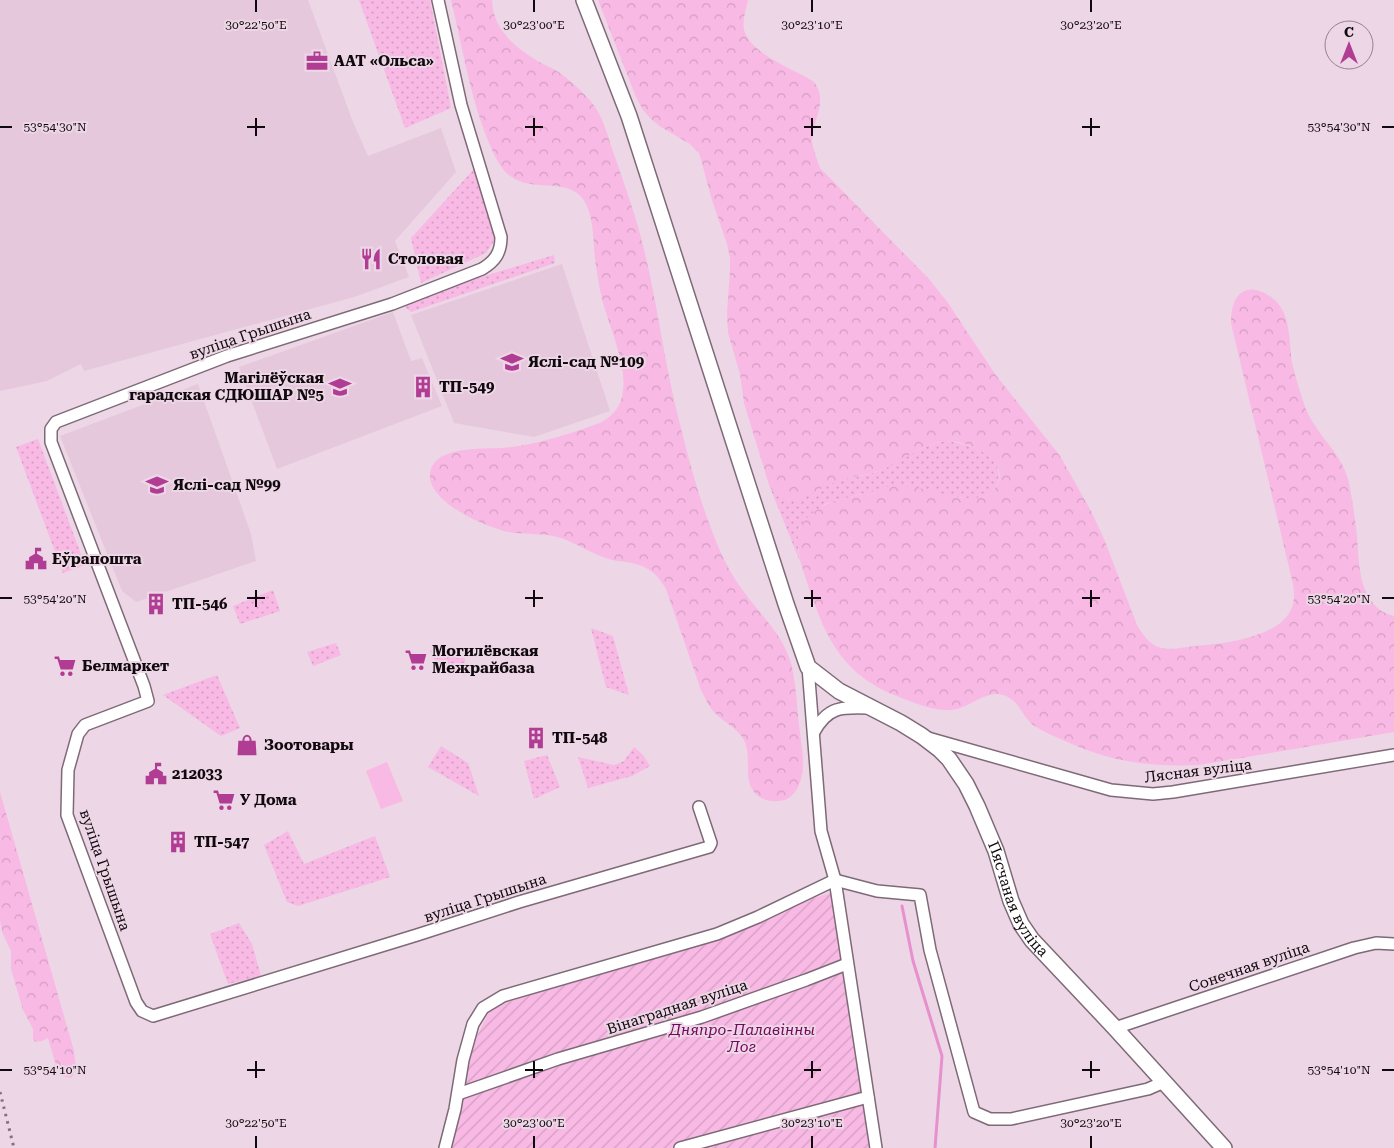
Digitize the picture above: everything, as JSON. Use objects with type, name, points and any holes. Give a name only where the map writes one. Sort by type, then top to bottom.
[{"type":"street","name":"вуліца Грышына","points":[[438,0],[461,104],[501,237],[501,248],[491,264],[392,304],[227,356],[56,422],[51,429],[51,442],[144,686],[148,701],[85,725],[78,734],[68,770],[67,815],[136,1002],[142,1011],[153,1016],[519,902],[709,847],[711,843],[699,807]]},
{"type":"street","points":[[584,0],[629,116],[808,667],[821,831],[835,880],[876,1148]]},
{"type":"street","name":"Пясчаная вуліца","points":[[808,667],[839,691],[922,736],[949,759],[966,784],[996,851],[1011,901],[1021,924],[1032,940],[1224,1148]]},
{"type":"street","points":[[814,732],[821,719],[829,712],[848,707],[870,708]]},
{"type":"street","name":"Лясная вуліца","points":[[922,736],[1094,786],[1128,793],[1153,794],[1183,791],[1394,755]]},
{"type":"street","points":[[444,1148],[458,1094],[463,1060],[473,1024],[479,1013],[488,1004],[503,996],[717,934],[758,917],[835,880],[877,891],[920,895],[930,950],[974,1112],[990,1119],[1011,1119],[1148,1089],[1164,1082]]},
{"type":"street","name":"Сонечная вуліца","points":[[1115,1028],[1354,948],[1376,943],[1394,944]]},
{"type":"street","name":"Вінаградная вуліца","points":[[458,1094],[558,1060],[702,1017],[847,964]]},
{"type":"street","points":[[680,1148],[868,1097]]},
{"type":"shaded area","name":"ААТ «Ольса»","points":[[0,0],[308,0],[353,122],[368,156],[441,128],[456,172],[395,241],[409,277],[354,297],[84,371],[81,364],[47,381],[0,391]]},
{"type":"shaded area","name":"Яслі-сад №109","points":[[562,264],[610,411],[534,437],[454,423],[411,315]]},
{"type":"shaded area","name":"Магілёўская гарадская СДЮШАР №5","points":[[393,312],[411,361],[422,358],[442,406],[277,469],[239,367]]},
{"type":"shaded area","name":"Яслі-сад №99","points":[[198,384],[251,534],[256,561],[136,602],[122,591],[60,436]]},
{"type":"green space","points":[[359,0],[430,0],[451,108],[405,128]]},
{"type":"green space","points":[[451,0],[492,0],[493,11],[497,21],[508,38],[523,52],[559,72],[573,84],[590,101],[602,119],[638,228],[650,275],[676,410],[705,512],[716,542],[730,570],[741,588],[778,635],[789,656],[792,667],[803,768],[797,789],[792,795],[782,801],[765,800],[754,792],[749,779],[747,751],[742,737],[715,713],[706,701],[666,589],[655,574],[644,567],[606,558],[560,538],[504,531],[483,524],[447,503],[432,485],[431,468],[442,456],[461,450],[504,448],[534,443],[600,423],[613,414],[619,406],[624,381],[620,359],[600,292],[592,227],[587,205],[574,191],[564,187],[528,184],[517,180],[506,173],[497,160],[488,141],[475,102]]},
{"type":"green space","points":[[598,0],[748,0],[744,15],[744,30],[748,39],[755,47],[774,61],[814,82],[818,90],[820,104],[812,141],[820,168],[929,279],[948,303],[995,374],[1060,456],[1091,511],[1104,539],[1137,625],[1148,640],[1158,647],[1167,649],[1177,648],[1236,641],[1251,637],[1277,625],[1286,617],[1292,607],[1294,598],[1293,584],[1231,323],[1233,305],[1241,293],[1246,290],[1262,292],[1278,303],[1286,320],[1293,367],[1304,404],[1314,424],[1339,460],[1348,479],[1357,536],[1360,571],[1367,594],[1373,604],[1382,611],[1394,616],[1394,732],[1199,765],[1146,764],[1130,762],[1097,753],[1048,733],[1033,725],[1012,699],[1001,694],[986,696],[958,709],[934,709],[883,690],[863,677],[835,647],[817,610],[801,564],[798,538],[801,526],[810,515],[822,506],[885,487],[914,487],[965,498],[984,496],[997,486],[1000,475],[998,468],[994,461],[981,451],[965,444],[947,441],[926,446],[888,467],[873,473],[838,481],[802,498],[784,499],[776,494],[769,485],[744,403],[740,374],[728,333],[727,313],[730,258],[699,153],[690,144],[661,127],[643,110],[636,97]]},
{"type":"green space","points":[[475,168],[496,238],[486,253],[421,283],[411,238]]},
{"type":"green space","points":[[554,255],[555,263],[411,312],[403,305],[409,299]]},
{"type":"green space","points":[[38,439],[85,565],[63,573],[16,447]]},
{"type":"green space","points":[[947,441],[975,448],[990,457],[999,473],[994,490],[983,497],[972,499],[887,487],[825,504],[806,519],[799,528],[798,551],[801,564],[769,485],[777,494],[785,499],[802,498],[839,480],[876,472],[929,445]]},
{"type":"green space","points":[[273,590],[280,611],[240,624],[233,606]]},
{"type":"green space","points":[[591,628],[613,636],[629,695],[606,687]]},
{"type":"green space","points":[[336,643],[341,655],[313,666],[307,652]]},
{"type":"green space","points":[[465,649],[465,676],[437,667],[430,650]]},
{"type":"green space","points":[[217,675],[240,728],[221,736],[163,695]]},
{"type":"green space","points":[[441,746],[468,763],[479,796],[428,767]]},
{"type":"green space","points":[[634,747],[643,755],[650,766],[632,776],[588,788],[578,757],[614,765],[624,761]]},
{"type":"green space","points":[[547,755],[560,787],[534,799],[524,761]]},
{"type":"green space","points":[[387,762],[403,801],[381,809],[366,771]]},
{"type":"green space","points":[[0,792],[74,1051],[76,1069],[71,1078],[63,1076],[56,1065],[48,1038],[35,1042],[33,1029],[23,1010],[11,969],[11,951],[2,932],[0,920]]},
{"type":"green space","points":[[288,831],[304,864],[375,836],[390,877],[298,906],[287,902],[264,845]]},
{"type":"green space","name":"Дняпро-Палавінны Лог","points":[[832,892],[871,1148],[452,1148],[473,1044],[491,1008]]},
{"type":"green space","points":[[239,923],[252,944],[261,976],[228,984],[210,934]]},
{"type":"waterway","points":[[902,906],[913,961],[942,1056],[935,1148]]},
{"type":"railway","points":[[0,1092],[14,1148]]},
{"type":"place","name":"ААТ «Ольса»","points":[[317,61]]},
{"type":"place","name":"Столовая","points":[[371,259]]},
{"type":"place","name":"Яслі-сад №109","points":[[512,362]]},
{"type":"place","name":"Магілёўская гарадская СДЮШАР №5","points":[[340,387]]},
{"type":"place","name":"ТП-549","points":[[423,387]]},
{"type":"place","name":"Яслі-сад №99","points":[[157,485]]},
{"type":"place","name":"Еўрапошта","points":[[36,559]]},
{"type":"place","name":"ТП-546","points":[[156,604]]},
{"type":"place","name":"Могилёвская Межрайбаза","points":[[416,660]]},
{"type":"place","name":"Белмаркет","points":[[65,666]]},
{"type":"place","name":"ТП-548","points":[[536,738]]},
{"type":"place","name":"Зоотовары","points":[[247,745]]},
{"type":"place","name":"212033","points":[[156,774]]},
{"type":"place","name":"У Дома","points":[[224,800]]},
{"type":"place","name":"ТП-547","points":[[178,842]]}]
